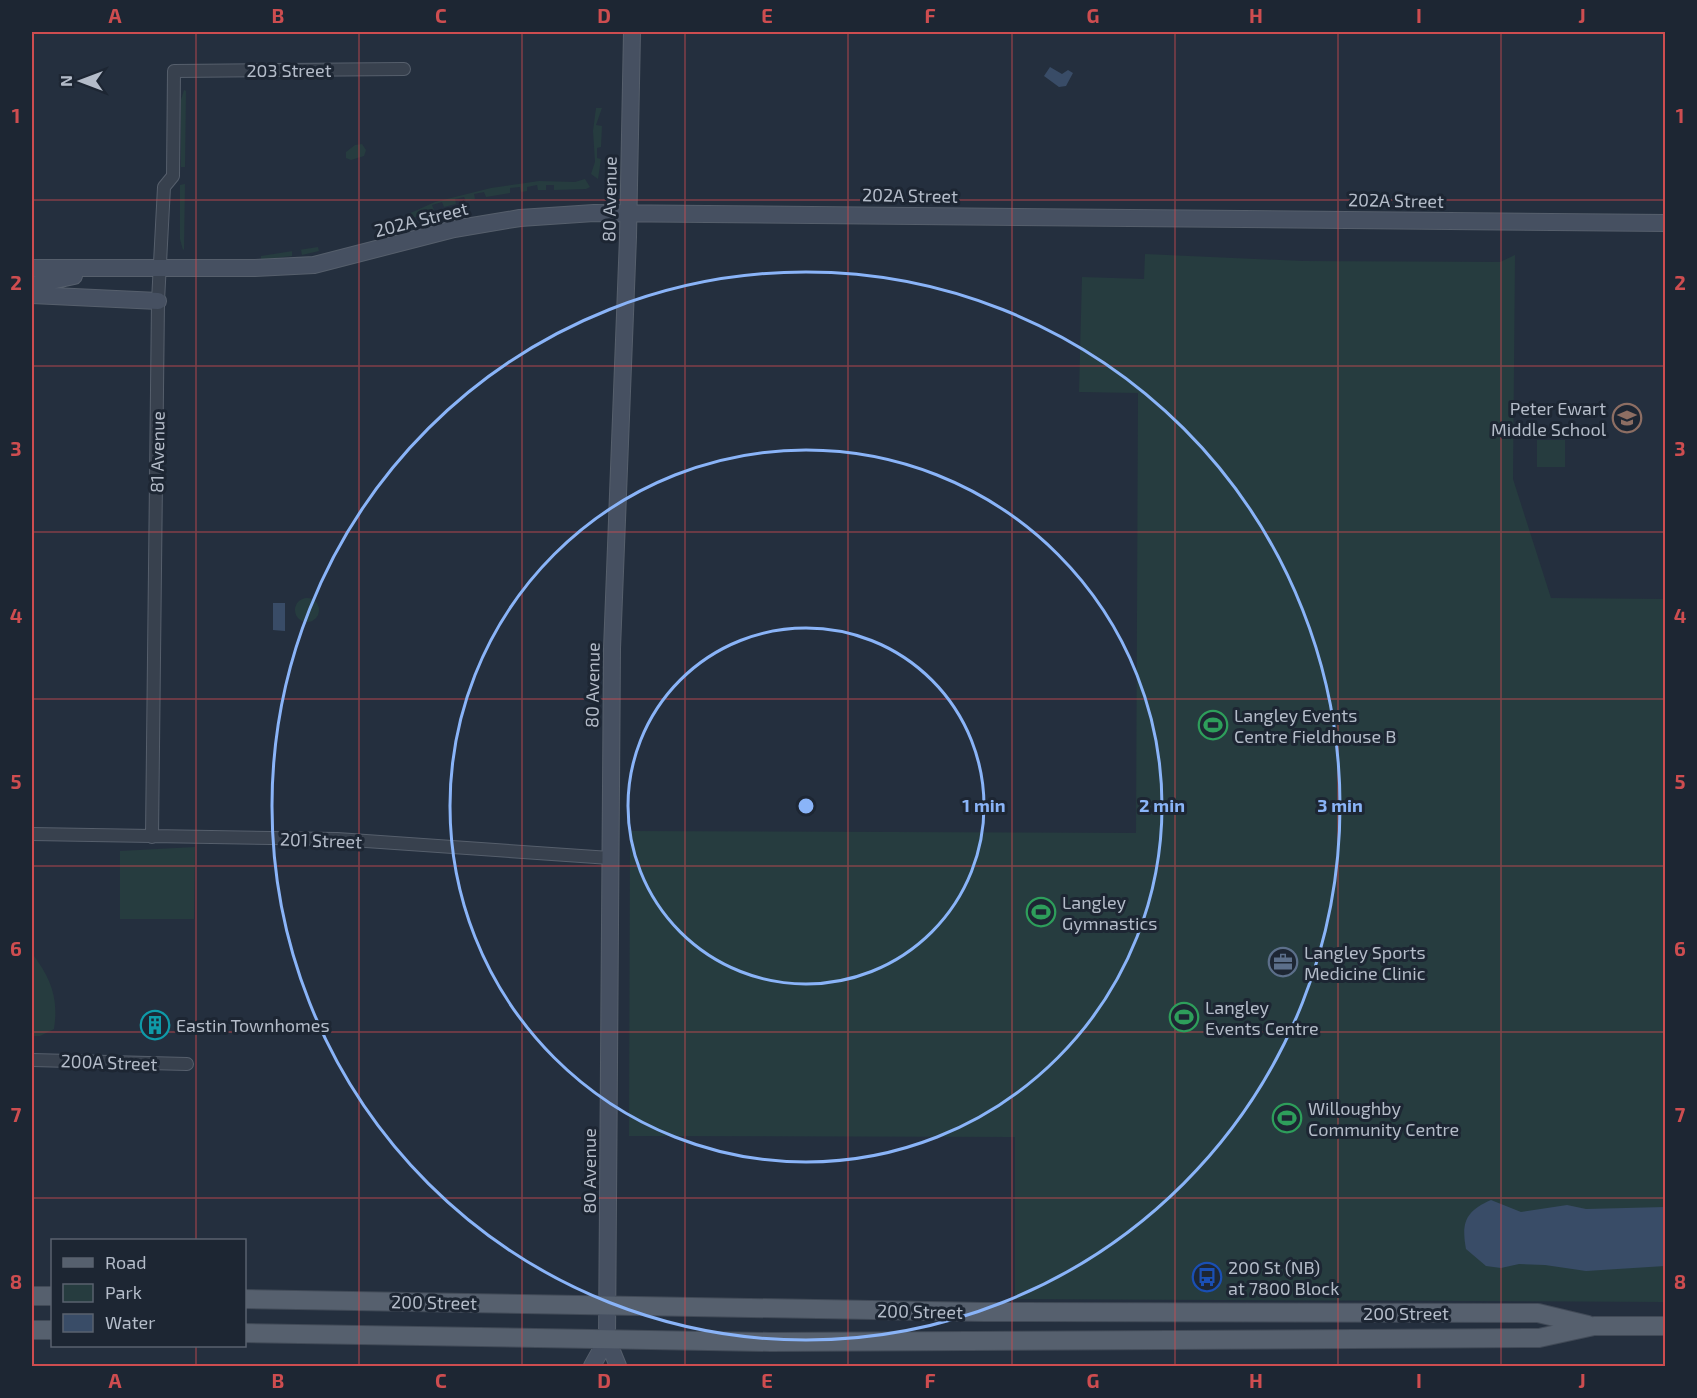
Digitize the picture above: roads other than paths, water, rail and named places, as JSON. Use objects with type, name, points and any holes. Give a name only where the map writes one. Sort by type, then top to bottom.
[{"type":"main road","name":"80 Avenue","points":[[618,1366],[607,1339],[610,858],[614,564],[628,212],[632,32]]},
{"type":"main road","name":"202A Street","points":[[107,269],[265,268],[314,265],[426,235],[487,223],[560,214],[628,212],[1665,224]]},
{"type":"main road","points":[[32,268],[107,269]]},
{"type":"main road","points":[[32,285],[107,269]]},
{"type":"main road","points":[[32,295],[158,301]]},
{"type":"main road","points":[[32,1296],[51,1296]]},
{"type":"main road","name":"200 Street","points":[[246,1299],[1048,1312],[1538,1313],[1594,1326]]},
{"type":"main road","name":"200 Street","points":[[246,1333],[770,1342],[1539,1338],[1594,1326],[1665,1326]]},
{"type":"main road","points":[[32,1330],[51,1330]]},
{"type":"main road","name":"80 Avenue","points":[[592,1366],[607,1339]]},
{"type":"street","name":"203 Street","points":[[174,71],[404,69]]},
{"type":"street","name":"81 Avenue","points":[[152,837],[158,301],[159,268],[163,250],[164,187],[173,176],[174,71]]},
{"type":"street","name":"201 Street","points":[[32,834],[337,839],[610,858]]},
{"type":"street","name":"200A Street","points":[[32,1060],[187,1064]]},
{"type":"water","points":[[1050,67],[1062,74],[1068,70],[1073,73],[1066,86],[1059,87],[1044,76]]},
{"type":"water","points":[[273,603],[285,603],[285,631],[273,630]]},
{"type":"water","points":[[1491,1200],[1521,1212],[1567,1205],[1586,1209],[1665,1207],[1665,1266],[1586,1271],[1545,1265],[1519,1264],[1501,1268],[1486,1266],[1466,1249],[1464,1232],[1467,1218],[1471,1213]]},
{"type":"place","name":"Peter Ewart Middle School","points":[[1627,418]]},
{"type":"place","name":"Langley Events Centre Fieldhouse B","points":[[1213,725]]},
{"type":"place","name":"Langley Gymnastics","points":[[1041,912]]},
{"type":"place","name":"Langley Sports Medicine Clinic","points":[[1283,962]]},
{"type":"place","name":"Langley Events Centre","points":[[1184,1017]]},
{"type":"place","name":"Eastin Townhomes","points":[[155,1025]]},
{"type":"place","name":"Willoughby Community Centre","points":[[1287,1118]]},
{"type":"place","name":"200 St (NB) at 7800 Block","points":[[1207,1277]]}]
